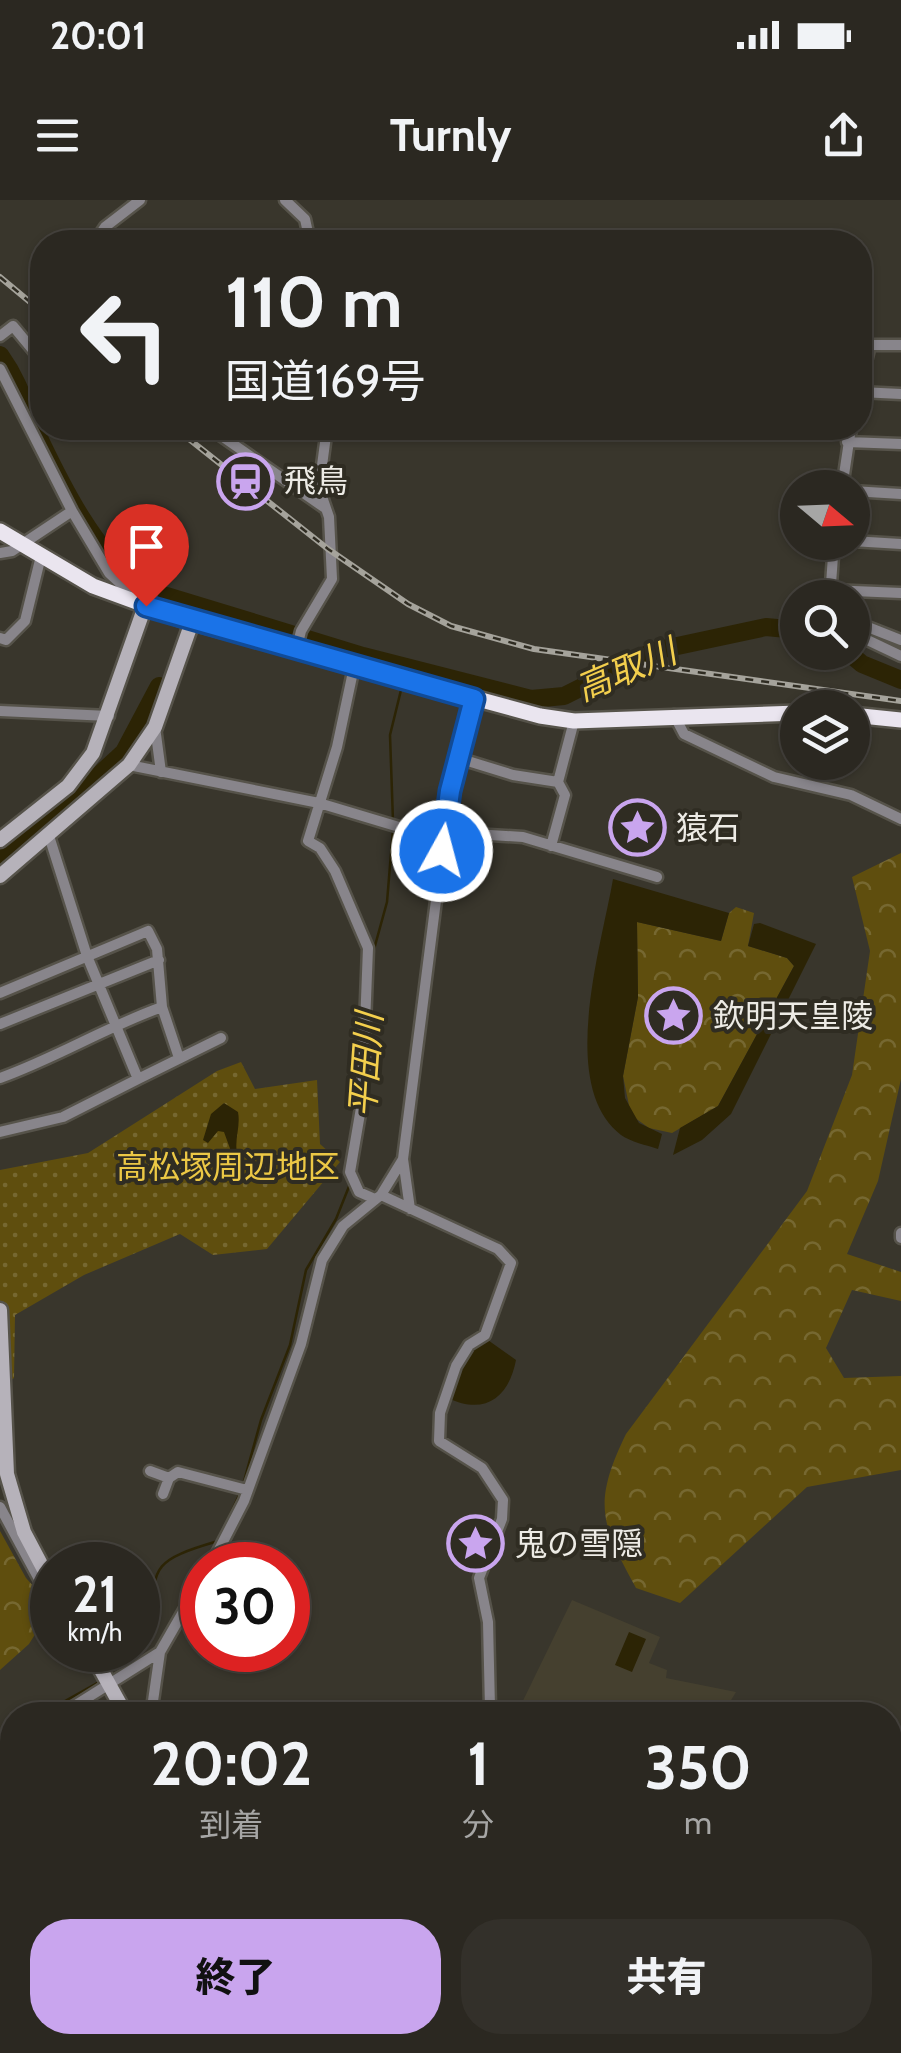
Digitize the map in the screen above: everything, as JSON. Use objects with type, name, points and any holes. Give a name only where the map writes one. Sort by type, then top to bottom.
[{"type":"highway","points":[[0,532],[93,586],[146,606],[474,699],[574,721],[674,714],[780,713]]},
{"type":"highway","points":[[870,717],[901,720]]},
{"type":"main road","points":[[0,840],[68,786],[94,754],[146,606]]},
{"type":"main road","points":[[0,876],[129,765],[156,727],[192,622]]},
{"type":"main road","points":[[0,1310],[7,1474],[30,1543]]},
{"type":"main road","points":[[103,1672],[119,1702]]},
{"type":"street","points":[[104,230],[140,200]]},
{"type":"street","points":[[285,200],[305,219],[307,230]]},
{"type":"street","points":[[0,336],[13,326],[30,347]]},
{"type":"street","points":[[872,345],[901,345]]},
{"type":"street","points":[[0,370],[30,429]]},
{"type":"street","points":[[872,391],[901,394]]},
{"type":"street","points":[[35,440],[72,512],[115,580],[146,606],[156,579],[169,569],[184,543],[182,537],[143,513],[134,519],[133,532],[156,579]]},
{"type":"street","points":[[227,440],[325,508]]},
{"type":"street","points":[[296,651],[301,631],[332,580],[319,483],[325,440]]},
{"type":"street","points":[[844,470],[847,442],[901,444]]},
{"type":"street","points":[[870,492],[901,494]]},
{"type":"street","points":[[0,553],[22,545],[72,512]]},
{"type":"street","points":[[870,541],[901,544]]},
{"type":"street","points":[[0,638],[6,640],[25,622],[41,556]]},
{"type":"street","points":[[870,594],[901,594]]},
{"type":"street","points":[[870,628],[901,640]]},
{"type":"street","points":[[870,641],[901,656]]},
{"type":"street","points":[[354,667],[308,840],[320,848],[335,870],[368,948],[362,1102],[350,1172],[354,1186],[498,1249],[511,1264],[485,1335],[460,1356],[440,1413],[439,1440],[482,1468],[503,1500],[502,1519],[478,1578],[488,1622],[490,1702]]},
{"type":"street","points":[[410,1208],[403,1159],[445,829],[474,699]]},
{"type":"street","points":[[0,712],[109,716]]},
{"type":"street","points":[[674,714],[684,734],[774,777],[851,796],[901,819]]},
{"type":"street","points":[[551,846],[566,795],[558,782],[574,721]]},
{"type":"street","points":[[156,727],[161,772]]},
{"type":"street","points":[[458,758],[513,775],[558,782]]},
{"type":"street","points":[[129,765],[319,803],[396,827],[523,838],[657,876]]},
{"type":"street","points":[[48,836],[97,981],[138,1080]]},
{"type":"street","points":[[0,993],[148,930],[159,960],[162,1007],[178,1058]]},
{"type":"street","points":[[0,1024],[97,981],[159,960]]},
{"type":"street","points":[[0,1078],[39,1064],[114,1024],[162,1007]]},
{"type":"street","points":[[0,1132],[64,1117],[221,1038]]},
{"type":"street","points":[[221,1542],[301,1344],[322,1260],[343,1226],[378,1197],[403,1159]]},
{"type":"street","points":[[150,1470],[169,1478]]},
{"type":"street","points":[[162,1494],[169,1478],[178,1472],[243,1489]]},
{"type":"street","points":[[0,1507],[30,1562]]},
{"type":"street","points":[[160,1652],[180,1617]]},
{"type":"street","points":[[83,1702],[131,1672]]},
{"type":"street","points":[[153,1702],[157,1672]]},
{"type":"shaded area","points":[[613,879],[729,913],[721,941],[637,922],[638,997],[623,1076],[625,1098],[639,1123],[662,1134],[658,1149],[621,1135],[602,1113],[591,1084],[587,1050],[589,1013]]},
{"type":"shaded area","points":[[754,924],[816,944],[731,1114],[702,1140],[673,1155],[680,1128],[718,1106],[794,966],[787,958],[748,946]]},
{"type":"shaded area","points":[[224,1103],[238,1112],[238,1157],[232,1154],[224,1132],[218,1131],[208,1143],[203,1140],[211,1114]]},
{"type":"shaded area","points":[[485,1338],[516,1360],[508,1384],[484,1404],[448,1398],[462,1364]]},
{"type":"shaded area","points":[[572,1600],[660,1637],[649,1663],[667,1670],[666,1678],[736,1692],[730,1702],[522,1702]]},
{"type":"shaded area","points":[[629,1632],[646,1639],[632,1672],[615,1665]]},
{"type":"green space","points":[[901,853],[901,1079],[878,1181],[847,1254],[901,1272],[901,1301],[852,1290],[826,1348],[844,1378],[901,1376],[901,1470],[807,1487],[680,1603],[636,1588],[608,1530],[608,1479],[626,1434],[807,1191],[852,1075],[870,951],[852,877]]},
{"type":"green space","points":[[736,907],[754,913],[748,946],[787,958],[794,966],[718,1106],[672,1133],[649,1128],[631,1115],[623,1076],[638,997],[637,922],[721,941],[729,913]]},
{"type":"green space","name":"高松塚周辺地区","points":[[241,1062],[255,1089],[317,1080],[320,1144],[340,1162],[267,1249],[213,1255],[180,1234],[84,1275],[15,1315],[14,1378],[0,1388],[0,1170],[88,1153],[217,1071]]},
{"type":"green space","points":[[0,1531],[30,1582],[30,1642],[0,1670]]},
{"type":"waterway","name":"高取川","points":[[0,355],[30,417]]},
{"type":"waterway","name":"高取川","points":[[40,440],[81,518],[107,554],[137,584]]},
{"type":"waterway","name":"高取川","points":[[167,596],[363,656],[531,699],[564,696],[654,651],[766,627],[780,628]]},
{"type":"waterway","name":"高取川","points":[[870,667],[901,680]]},
{"type":"waterway","points":[[0,858],[55,816],[124,752],[159,686]]},
{"type":"waterway","name":"平田川","points":[[393,821],[390,735],[402,686]]},
{"type":"waterway","name":"平田川","points":[[373,953],[387,902],[393,829]]},
{"type":"waterway","name":"平田川","points":[[358,1157],[366,1106]]},
{"type":"waterway","name":"平田川","points":[[243,1485],[261,1420],[290,1345],[306,1270],[336,1219],[350,1184]]},
{"type":"waterway","name":"平田川","points":[[160,1569],[177,1556],[218,1541],[240,1493]]},
{"type":"waterway","name":"平田川","points":[[63,1702],[99,1682]]},
{"type":"railway","points":[[0,277],[30,302]]},
{"type":"railway","points":[[190,440],[328,549],[408,604],[451,626],[534,649],[901,701]]},
{"type":"place","name":"飛鳥","points":[[245,481]]},
{"type":"place","name":"猿石","points":[[637,828]]},
{"type":"place","name":"欽明天皇陵","points":[[674,1016]]},
{"type":"place","name":"鬼の雪隠","points":[[476,1544]]},
{"type":"route","points":[[146,606],[474,699],[450,791],[442,851]]}]
